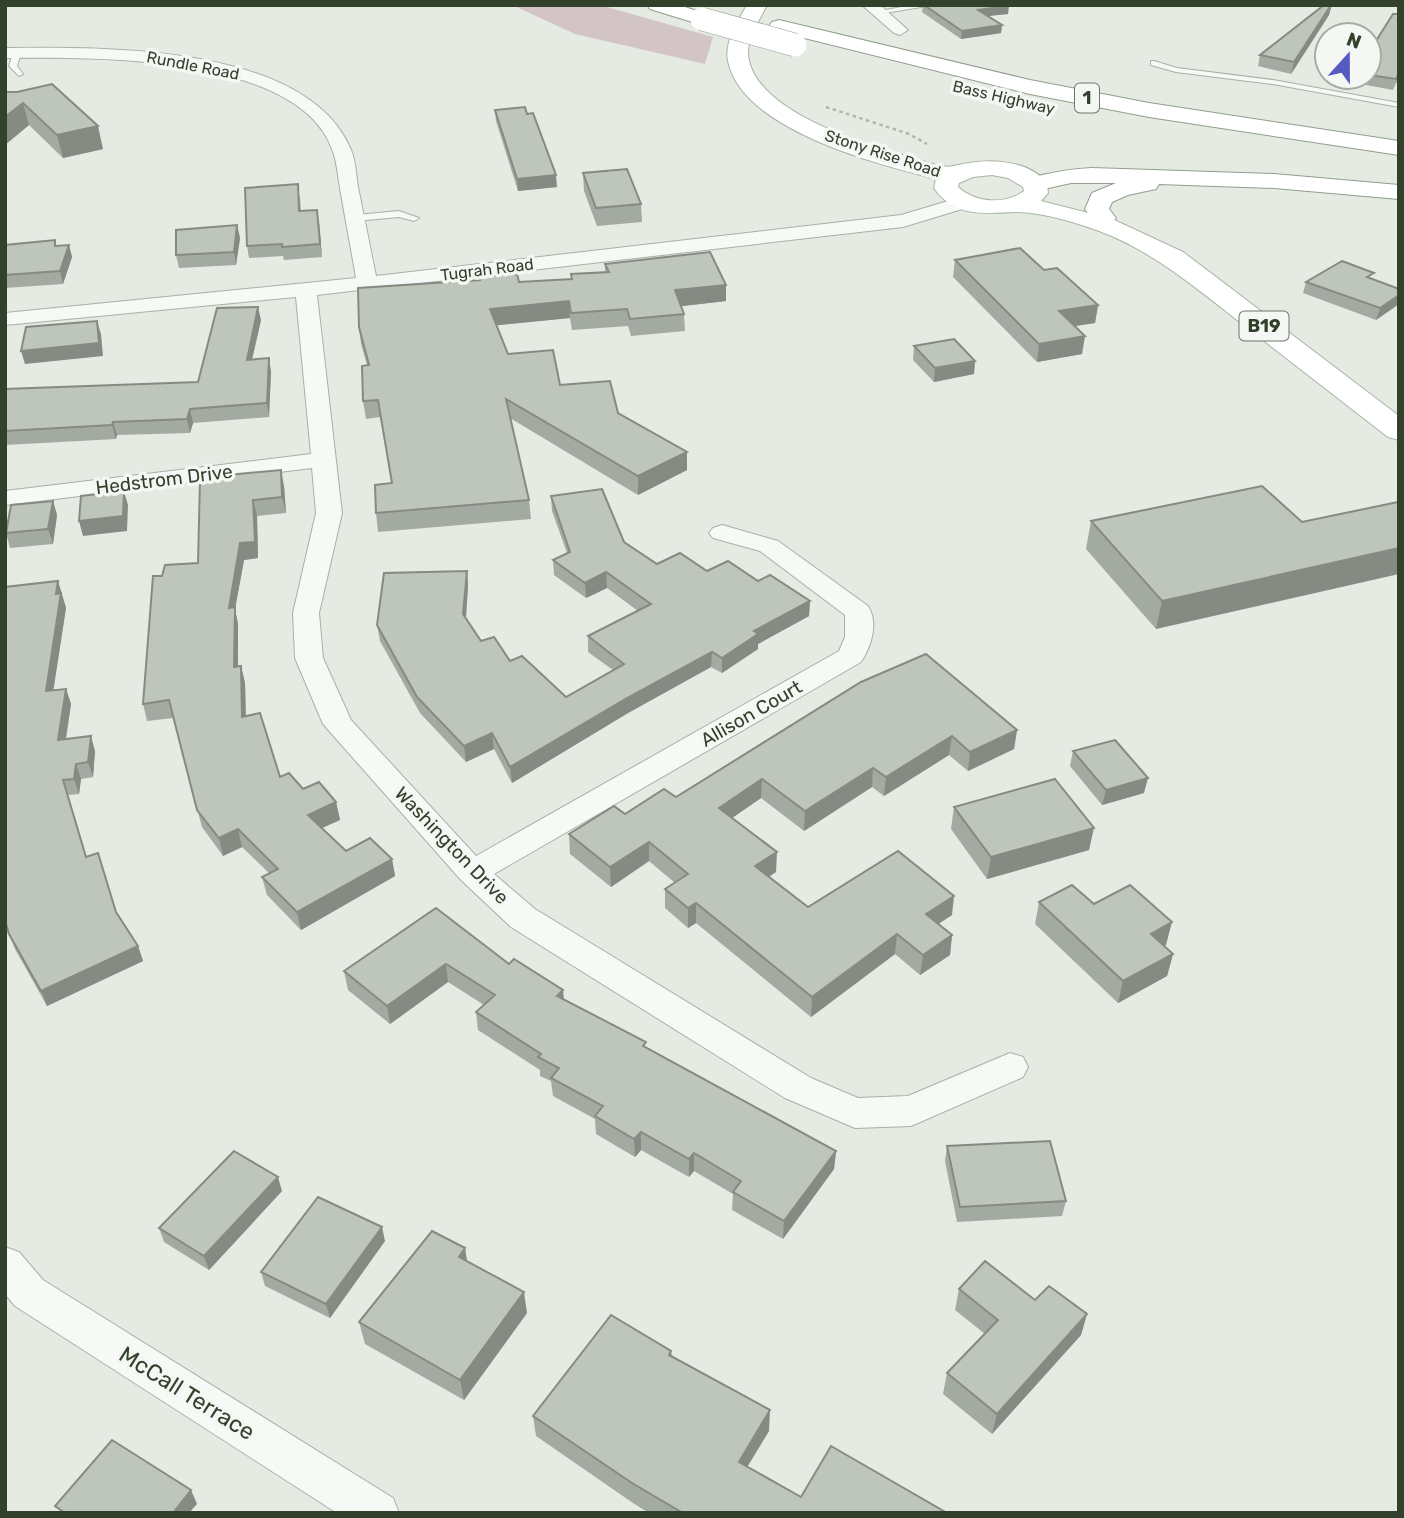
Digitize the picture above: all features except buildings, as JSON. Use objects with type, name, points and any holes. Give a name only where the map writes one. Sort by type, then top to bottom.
[{"type":"main road","name":"Bass Highway","points":[[657,5],[703,12],[726,12],[1043,89],[1245,125],[1399,148]]},
{"type":"main road","name":"Stony Rise Road","points":[[757,5],[738,43],[738,62],[749,85],[772,106],[844,143],[951,176]]},
{"type":"main road","name":"Bass Highway","points":[[703,12],[795,45],[1048,107],[1217,138],[1399,166]]},
{"type":"main road","name":"B19","points":[[951,176],[976,169],[1000,169],[1021,175],[1035,187],[1062,197],[1194,271],[1399,431]]},
{"type":"main road","points":[[1016,205],[1031,199],[1035,187],[1078,175],[1274,181],[1399,192]]},
{"type":"main road","points":[[951,176],[946,181],[946,188],[954,197],[965,202]]},
{"type":"main road","points":[[1113,225],[1097,209],[1098,202],[1106,194],[1177,179]]},
{"type":"main road","name":"B19","points":[[965,202],[990,206],[1016,205],[1113,225]]},
{"type":"street","points":[[874,9],[900,30]]},
{"type":"street","name":"Rundle Road","points":[[11,53],[108,52],[153,56],[229,70],[309,104],[338,139],[368,282]]},
{"type":"street","name":"Tugrah Road","points":[[5,319],[306,290],[890,223],[965,202]]},
{"type":"street","name":"Washington Drive","points":[[306,290],[329,513],[306,614],[309,658],[338,724],[472,872],[523,918],[798,1088],[855,1113],[911,1111],[1010,1067]]},
{"type":"street","name":"Hedstrom Drive","points":[[5,498],[322,460]]},
{"type":"street","name":"Allison Court","points":[[472,872],[851,656],[859,637],[858,612],[769,546],[722,533]]},
{"type":"street","name":"McCall Terrace","points":[[5,1264],[29,1293],[377,1513]]},
{"type":"lane","points":[[874,9],[930,5]]},
{"type":"lane","points":[[11,53],[13,66],[19,74]]},
{"type":"lane","points":[[1154,63],[1176,70],[1273,82],[1399,105]]},
{"type":"lane","points":[[356,218],[399,214],[414,218]]},
{"type":"path","points":[[819,104],[909,134],[932,146]]},
{"type":"shaded area","points":[[512,5],[600,5],[713,37],[705,64],[575,34]]}]
